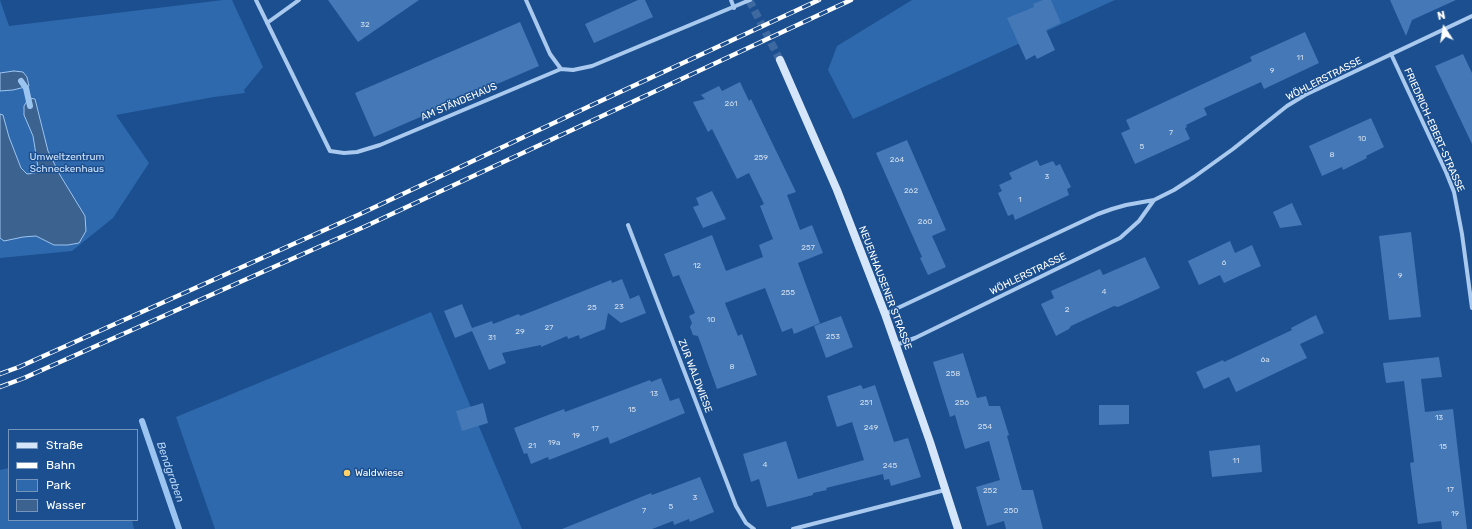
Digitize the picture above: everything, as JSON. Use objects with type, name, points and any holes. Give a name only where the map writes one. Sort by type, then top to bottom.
[{"type":"main road","name":"NEUENHAUSENER STRASSE","points":[[780,60],[831,176],[885,314],[920,410],[958,529]]},
{"type":"street","name":"AM STÄNDEHAUS","points":[[256,0],[330,151],[338,153],[357,152],[380,145],[561,69],[573,70],[592,66],[734,8],[750,0]]},
{"type":"street","points":[[267,23],[299,0]]},
{"type":"street","points":[[526,0],[550,54],[561,69]]},
{"type":"street","points":[[731,0],[734,8]]},
{"type":"street","name":"WÖHLERSTRASSE","points":[[885,314],[1112,208],[1154,200],[1174,190],[1234,148],[1287,106],[1305,95],[1472,16]]},
{"type":"street","name":"FRIEDRICH-EBERT-STRASSE","points":[[1391,54],[1452,187],[1466,255],[1472,308]]},
{"type":"street","name":"WÖHLERSTRASSE","points":[[896,346],[1120,238],[1139,221],[1154,200]]},
{"type":"street","name":"ZUR WALDWIESE","points":[[628,224],[736,506],[746,523],[754,529]]},
{"type":"street","points":[[1466,255],[1472,255]]},
{"type":"street","points":[[793,529],[946,490]]},
{"type":"green space","name":"Umweltzentrum Schneckenhaus","points":[[0,0],[9,26],[232,0],[263,67],[244,90],[245,93],[214,97],[116,115],[149,163],[113,218],[72,251],[0,258]]},
{"type":"green space","points":[[912,0],[1115,0],[853,119],[828,70],[837,46]]},
{"type":"green space","name":"Waldwiese","points":[[431,312],[522,529],[215,529],[176,417]]},
{"type":"green space","points":[[8,468],[8,521],[132,521],[134,529],[0,529],[0,470]]},
{"type":"water","points":[[14,71],[23,72],[27,77],[29,86],[13,90],[0,91],[0,73]]},
{"type":"water","points":[[29,98],[35,99],[48,151],[60,175],[85,216],[86,231],[79,243],[54,245],[36,236],[4,241],[0,238],[0,114],[3,115],[9,137],[21,168],[27,174],[35,173],[38,167],[33,136],[24,115],[24,106]]},
{"type":"building","points":[[328,0],[419,0],[358,42]]},
{"type":"building","points":[[638,0],[645,0],[653,17],[594,43],[585,24]]},
{"type":"building","points":[[1043,0],[1051,0],[1061,23],[1046,30],[1055,50],[1037,59],[1035,55],[1026,60],[1007,18],[1034,7],[1033,4]]},
{"type":"building","points":[[1390,0],[1456,0],[1412,20],[1406,36]]},
{"type":"building","points":[[520,22],[539,66],[374,137],[355,93]]},
{"type":"building","points":[[1305,32],[1319,63],[1264,89],[1261,82],[1204,108],[1207,115],[1186,125],[1187,127],[1185,128],[1190,139],[1135,164],[1121,133],[1130,129],[1126,120],[1252,61],[1250,57]]},
{"type":"building","points":[[1463,54],[1472,73],[1472,144],[1435,66]]},
{"type":"building","points":[[740,82],[749,101],[751,99],[796,192],[787,195],[800,230],[812,225],[823,253],[798,263],[820,323],[794,334],[792,328],[782,332],[765,288],[725,303],[738,336],[742,334],[757,375],[717,389],[698,336],[693,335],[690,327],[692,323],[689,316],[695,313],[679,275],[673,277],[664,254],[712,235],[726,271],[763,257],[759,245],[773,239],[760,206],[764,204],[749,173],[737,179],[712,129],[708,132],[693,102],[705,99],[701,95],[719,86],[722,91]]},
{"type":"building","points":[[1371,118],[1384,147],[1366,156],[1367,158],[1343,170],[1342,167],[1322,176],[1309,146]]},
{"type":"building","points":[[907,140],[946,230],[932,236],[946,267],[928,275],[920,258],[922,257],[876,153]]},
{"type":"building","points":[[1037,160],[1040,166],[1053,161],[1056,166],[1060,164],[1071,187],[1067,189],[1069,195],[1015,220],[1013,214],[1008,216],[998,193],[1002,191],[999,185],[1012,179],[1009,173]]},
{"type":"building","points":[[712,191],[726,219],[703,228],[693,207],[699,205],[696,198]]},
{"type":"building","points":[[1292,203],[1302,225],[1280,228],[1273,212]]},
{"type":"building","points":[[1411,232],[1421,317],[1389,320],[1379,236]]},
{"type":"building","points":[[1230,241],[1235,253],[1252,245],[1261,266],[1224,283],[1220,275],[1199,285],[1188,261]]},
{"type":"building","points":[[1145,257],[1160,288],[1118,307],[1114,306],[1071,326],[1069,329],[1056,336],[1041,304],[1054,298],[1051,291],[1100,269],[1103,275]]},
{"type":"building","points":[[622,279],[630,299],[639,295],[646,313],[621,323],[608,313],[605,329],[580,339],[579,335],[568,339],[567,336],[541,347],[541,345],[502,353],[506,363],[489,370],[472,331],[455,338],[444,311],[462,304],[472,328],[492,321],[493,324],[519,314],[520,316],[611,280],[612,283]]},
{"type":"building","points":[[1316,315],[1324,333],[1300,344],[1307,358],[1236,392],[1229,377],[1204,389],[1196,372],[1223,360],[1224,362],[1292,330],[1291,328]]},
{"type":"building","points":[[841,316],[853,347],[826,358],[814,326]]},
{"type":"building","points":[[963,353],[977,398],[986,396],[989,406],[1000,406],[1009,435],[1007,436],[1022,490],[1033,490],[1043,529],[1006,529],[1004,521],[987,526],[976,487],[1000,480],[989,441],[965,449],[955,415],[950,417],[933,362]]},
{"type":"building","points":[[1439,357],[1442,377],[1421,379],[1425,412],[1453,409],[1467,529],[1442,529],[1441,521],[1418,524],[1410,463],[1414,462],[1404,381],[1386,383],[1383,363]]},
{"type":"building","points":[[661,378],[670,401],[679,398],[685,413],[610,444],[608,437],[549,460],[548,457],[531,464],[527,453],[524,454],[514,428],[564,409],[565,412],[650,380],[651,382]]},
{"type":"building","points":[[861,385],[863,389],[875,385],[894,442],[908,438],[921,477],[891,486],[889,479],[884,480],[883,474],[826,488],[827,490],[813,493],[813,495],[767,507],[759,479],[751,482],[743,454],[786,441],[798,479],[864,460],[852,422],[837,427],[827,396]]},
{"type":"building","points":[[483,403],[488,423],[462,431],[456,411]]},
{"type":"building","points":[[1099,405],[1129,405],[1129,424],[1099,425]]},
{"type":"building","points":[[1260,445],[1262,472],[1212,477],[1209,451]]},
{"type":"building","points":[[700,477],[714,512],[690,522],[689,519],[674,525],[673,521],[652,529],[562,529],[651,493],[652,495]]},
{"type":"waterway","name":"Bendgraben","points":[[21,81],[26,88],[30,106]]},
{"type":"waterway","name":"Bendgraben","points":[[142,421],[179,529]]},
{"type":"tunnel","points":[[749,0],[780,60]]},
{"type":"railway","points":[[0,374],[19,367],[358,215],[819,0]]},
{"type":"railway","points":[[0,387],[24,378],[366,226],[851,0]]},
{"type":"place","name":"Waldwiese","points":[[347,473]]}]
